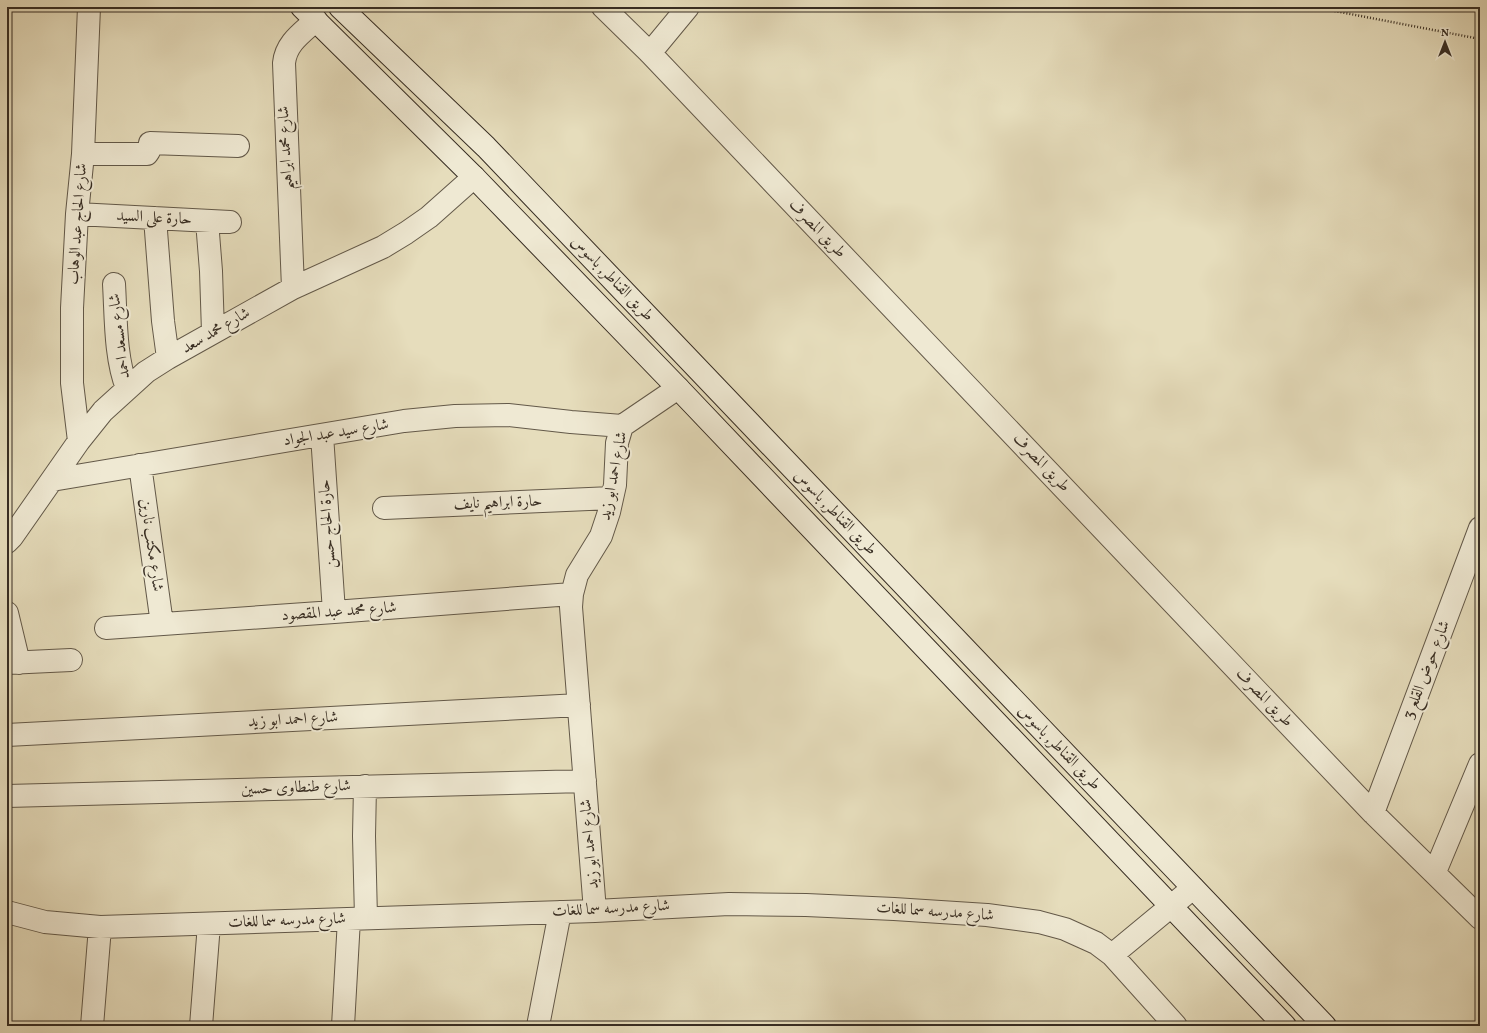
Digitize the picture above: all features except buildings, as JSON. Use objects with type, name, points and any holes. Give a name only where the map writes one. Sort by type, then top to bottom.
[{"type":"street","name":"شارع الحاج عبد الوهاب","points":[[79,441],[72,383],[72,308],[77,214],[83,154],[88,7]]},
{"type":"street","name":"طريق القناطر, باسوس","points":[[340,7],[486,147],[1325,1026]]},
{"type":"street","name":"طريق المصرف","points":[[604,7],[650,53],[1373,813],[1435,872],[1480,918]]},
{"type":"street","points":[[650,53],[688,7]]},
{"type":"street","name":"طريق القناطر, باسوس","points":[[309,14],[474,177],[678,388],[1285,1026]]},
{"type":"street","name":"شارع محمد ابراهيم","points":[[293,288],[284,64],[287,49],[309,14]]},
{"type":"street","points":[[83,154],[147,154],[150,143],[238,146]]},
{"type":"street","name":"شارع محمد سعد","points":[[7,542],[79,441],[103,411],[146,372],[213,332],[293,288],[383,247],[429,217],[474,177]]},
{"type":"street","name":"حارة على السيد","points":[[77,214],[230,222]]},
{"type":"street","points":[[155,218],[163,321],[168,358]]},
{"type":"street","points":[[207,221],[211,271],[213,332]]},
{"type":"street","name":"شارع مسعد احمد","points":[[114,284],[120,364],[127,388]]},
{"type":"street","name":"شارع احمد ابو زيد","points":[[595,911],[572,594],[577,576],[601,536],[612,498],[617,443],[622,426],[678,388]]},
{"type":"street","name":"شارع سيد عبد الجواد","points":[[52,480],[322,435],[404,422],[455,416],[508,415],[622,426]]},
{"type":"street","name":"حارة الحاج حسن","points":[[322,435],[334,612]]},
{"type":"street","name":"شارع مكتب نارين","points":[[140,465],[162,624]]},
{"type":"street","name":"حارة ابراهيم نايف","points":[[384,508],[612,498]]},
{"type":"street","name":"شارع حوض القلع 3","points":[[1373,813],[1480,528]]},
{"type":"street","name":"شارع محمد عبد المقصود","points":[[106,628],[572,594]]},
{"type":"street","points":[[7,613],[13,663],[71,660]]},
{"type":"street","name":"شارع احمد ابو زيد","points":[[7,735],[579,704]]},
{"type":"street","points":[[1435,872],[1480,764]]},
{"type":"street","name":"شارع طنطاوى حسين","points":[[7,796],[585,781]]},
{"type":"street","points":[[344,1026],[357,919],[364,836],[365,786]]},
{"type":"street","points":[[1112,955],[1193,888]]},
{"type":"street","name":"شارع مدرسه سما للغات","points":[[7,912],[45,922],[100,927],[595,911],[729,904],[894,908],[987,915],[1039,922],[1065,929],[1096,943],[1112,955],[1176,1026]]},
{"type":"street","points":[[538,1026],[560,912]]},
{"type":"street","points":[[201,1026],[209,924]]},
{"type":"street","points":[[92,1026],[100,927]]},
{"type":"path","points":[[1314,7],[1480,39]]}]
